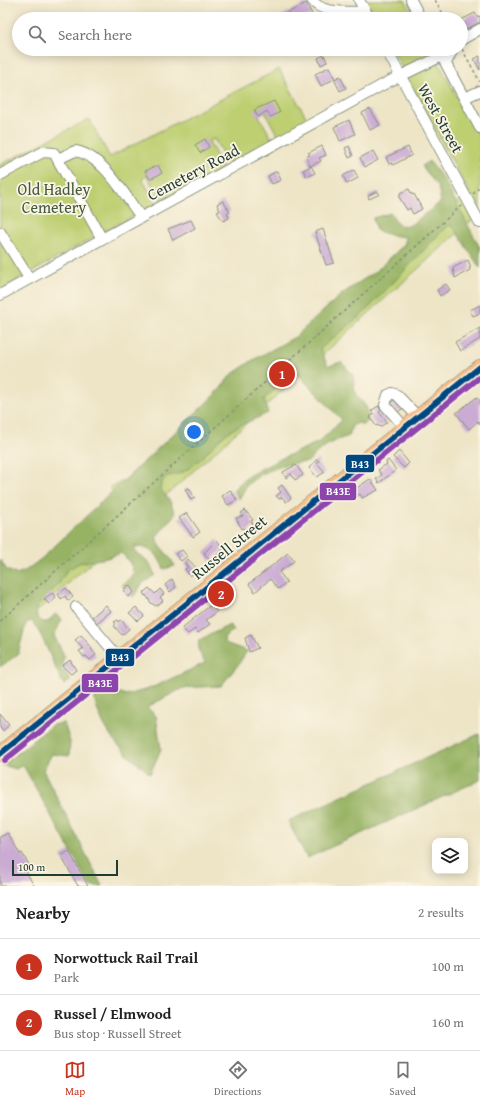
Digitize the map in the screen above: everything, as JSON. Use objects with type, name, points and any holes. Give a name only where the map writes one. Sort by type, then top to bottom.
[{"type":"highway","name":"Russell Street","points":[[0,754],[406,429],[480,367]]},
{"type":"street","points":[[312,0],[315,5],[327,10],[341,12]]},
{"type":"street","points":[[359,0],[366,12]]},
{"type":"street","points":[[413,1],[418,12]]},
{"type":"street","points":[[468,36],[480,29]]},
{"type":"street","name":"West Street","points":[[390,56],[480,223]]},
{"type":"street","name":"West Street","points":[[442,56],[480,128]]},
{"type":"street","name":"Cemetery Road","points":[[0,295],[401,76],[442,56]]},
{"type":"street","points":[[464,98],[480,91]]},
{"type":"street","points":[[58,159],[75,151],[92,157],[107,172],[141,217]]},
{"type":"street","points":[[0,175],[44,152],[50,152],[58,159],[102,239]]},
{"type":"street","points":[[0,232],[29,278]]},
{"type":"street","points":[[406,429],[385,405],[388,395],[392,393],[397,395],[418,418]]},
{"type":"street","points":[[76,608],[119,658]]},
{"type":"path","points":[[435,0],[442,12]]},
{"type":"path","points":[[466,56],[480,82]]},
{"type":"path","points":[[0,621],[468,200],[480,187]]},
{"type":"green space","points":[[366,0],[405,0],[411,12],[372,12]]},
{"type":"green space","points":[[396,56],[435,56],[480,138],[480,213],[0,645],[0,603],[119,502],[110,487],[171,457],[355,291],[432,218],[449,209],[469,192]]},
{"type":"green space","name":"Old Hadley Cemetery","points":[[279,69],[309,122],[279,138],[265,112],[259,116],[273,141],[229,165],[214,139],[209,141],[223,169],[162,202],[147,176],[142,179],[157,204],[105,231],[0,290],[0,165],[89,119],[110,157]]},
{"type":"green space","points":[[429,161],[444,180],[480,248],[480,268],[452,225],[445,228],[365,312],[320,349],[328,366],[341,362],[353,375],[355,393],[367,408],[368,420],[364,425],[358,423],[352,426],[349,436],[326,446],[317,452],[308,462],[300,462],[275,468],[253,480],[247,485],[239,499],[233,490],[248,476],[278,460],[319,442],[342,420],[296,372],[264,399],[268,413],[230,431],[192,466],[176,475],[167,476],[162,482],[160,489],[170,501],[175,514],[156,537],[157,541],[175,566],[164,569],[156,554],[150,550],[134,546],[135,552],[149,562],[155,575],[143,583],[133,597],[122,585],[134,574],[130,562],[121,553],[107,558],[79,563],[67,570],[58,585],[36,607],[37,617],[42,622],[48,622],[55,614],[62,619],[54,636],[65,657],[62,661],[62,669],[71,680],[64,685],[37,628],[32,621],[26,623],[18,654],[0,667],[0,560],[7,570],[16,574],[25,571],[41,559],[204,405],[221,388],[231,375],[253,360],[295,337],[342,294],[379,269],[404,246],[406,237],[390,235],[376,230],[373,218],[391,213],[398,225],[409,226],[441,202],[438,187],[422,166]]},
{"type":"green space","points":[[230,625],[234,630],[224,637],[225,643],[247,651],[221,686],[183,688],[147,707],[156,716],[161,749],[150,774],[128,756],[112,738],[97,710],[94,695],[112,690],[126,695],[149,689],[205,663],[198,649],[199,640]]},
{"type":"green space","points":[[64,723],[70,742],[69,756],[52,754],[43,770],[102,886],[90,886],[23,765],[16,769],[3,765],[52,725]]},
{"type":"green space","points":[[479,734],[480,780],[307,858],[288,821]]},
{"type":"building","points":[[306,3],[311,12],[289,12]]},
{"type":"building","points":[[475,13],[477,17],[480,16],[480,22],[468,28],[468,16]]},
{"type":"building","points":[[324,56],[327,62],[321,65],[318,58]]},
{"type":"building","points":[[480,56],[480,70],[474,59]]},
{"type":"building","points":[[329,67],[335,79],[340,76],[346,88],[340,91],[334,79],[321,86],[315,74]]},
{"type":"building","points":[[274,101],[280,112],[271,117],[267,111],[258,117],[254,110]]},
{"type":"building","points":[[370,109],[380,125],[370,130],[362,113]]},
{"type":"building","points":[[349,120],[355,134],[340,141],[334,127]]},
{"type":"building","points":[[205,139],[209,147],[200,153],[195,145]]},
{"type":"building","points":[[322,146],[326,155],[319,158],[321,161],[310,166],[306,157],[310,155],[308,153]]},
{"type":"building","points":[[349,146],[353,156],[349,158],[345,148]]},
{"type":"building","points":[[408,147],[412,155],[393,165],[392,163],[389,164],[386,157]]},
{"type":"building","points":[[373,151],[378,160],[365,167],[360,158]]},
{"type":"building","points":[[158,165],[162,173],[150,179],[145,171]]},
{"type":"building","points":[[311,166],[315,173],[307,177],[303,170]]},
{"type":"building","points":[[354,170],[358,178],[347,184],[343,176]]},
{"type":"building","points":[[277,171],[281,180],[272,184],[268,176]]},
{"type":"building","points":[[409,189],[412,195],[414,194],[422,209],[413,214],[410,208],[407,210],[399,197],[401,195],[400,193]]},
{"type":"building","points":[[375,192],[380,194],[369,199],[368,196]]},
{"type":"building","points":[[223,201],[230,212],[227,213],[229,218],[223,221],[217,212],[220,211],[217,204]]},
{"type":"building","points":[[191,220],[195,228],[173,240],[168,229]]},
{"type":"building","points":[[323,229],[334,263],[326,265],[315,232]]},
{"type":"building","points":[[468,260],[471,267],[469,268],[470,270],[455,278],[453,268]]},
{"type":"building","points":[[446,284],[450,290],[440,296],[437,290]]},
{"type":"building","points":[[480,305],[480,313],[473,316],[470,310]]},
{"type":"building","points":[[480,328],[480,339],[460,351],[455,342]]},
{"type":"building","points":[[477,397],[480,401],[480,424],[478,421],[469,429],[456,413]]},
{"type":"building","points":[[395,399],[404,407],[398,412],[390,403]]},
{"type":"building","points":[[378,406],[381,410],[379,412],[387,422],[380,427],[378,425],[376,426],[370,417],[374,414],[371,411]]},
{"type":"building","points":[[399,451],[409,463],[404,468],[393,457]]},
{"type":"building","points":[[317,459],[319,461],[317,463],[325,472],[317,477],[309,468]]},
{"type":"building","points":[[388,460],[396,470],[379,483],[376,479],[382,475],[378,470],[387,464],[386,462]]},
{"type":"building","points":[[296,465],[303,475],[295,480],[291,474],[286,478],[283,472]]},
{"type":"building","points":[[370,479],[378,490],[362,498],[360,494],[356,497],[353,492],[355,489]]},
{"type":"building","points":[[282,485],[291,498],[286,502],[282,497],[279,499],[276,496],[281,492],[278,488]]},
{"type":"building","points":[[189,488],[195,498],[191,500],[185,489]]},
{"type":"building","points":[[230,490],[237,500],[228,505],[222,496]]},
{"type":"building","points":[[245,510],[253,520],[251,521],[254,526],[247,532],[244,528],[242,529],[236,518],[243,516],[241,513]]},
{"type":"building","points":[[187,513],[200,532],[193,537],[179,518]]},
{"type":"building","points":[[217,540],[223,549],[210,561],[204,553]]},
{"type":"building","points":[[182,550],[187,556],[181,561],[175,554]]},
{"type":"building","points":[[288,553],[294,561],[279,572],[287,582],[278,589],[270,579],[255,592],[249,584]]},
{"type":"building","points":[[188,559],[198,570],[190,576],[185,569],[188,567],[185,564]]},
{"type":"building","points":[[172,579],[176,587],[170,592],[165,585]]},
{"type":"building","points":[[129,585],[134,592],[128,597],[123,590]]},
{"type":"building","points":[[66,588],[73,597],[68,601],[65,596],[61,599],[58,594]]},
{"type":"building","points":[[149,588],[155,594],[160,589],[164,594],[160,597],[163,601],[156,606],[151,603],[143,593]]},
{"type":"building","points":[[52,593],[56,598],[49,604],[44,599]]},
{"type":"building","points":[[106,605],[111,611],[97,623],[92,617]]},
{"type":"building","points":[[211,605],[217,612],[206,620],[210,624],[198,633],[195,629],[188,634],[182,628]]},
{"type":"building","points":[[136,607],[144,616],[138,621],[129,613]]},
{"type":"building","points":[[118,620],[119,622],[121,620],[129,629],[122,635],[114,626],[116,624],[114,622]]},
{"type":"building","points":[[81,635],[96,655],[90,660],[86,656],[84,657],[79,651],[83,649],[75,640]]},
{"type":"building","points":[[251,635],[258,648],[249,652],[245,638]]},
{"type":"building","points":[[70,660],[76,670],[71,674],[62,666]]},
{"type":"building","points":[[0,714],[9,725],[3,731],[0,728]]},
{"type":"building","points":[[8,833],[20,854],[22,853],[31,868],[26,871],[34,886],[0,886],[0,837]]},
{"type":"building","points":[[69,851],[88,886],[78,886],[61,856]]},
{"type":"transit line","name":"B43","points":[[0,754],[480,367]]},
{"type":"transit line","name":"B43E","points":[[5,760],[480,377]]},
{"type":"place","name":"Norwottuck Rail Trail","points":[[282,374]]},
{"type":"place","name":"Russel / Elmwood","points":[[221,594]]}]
